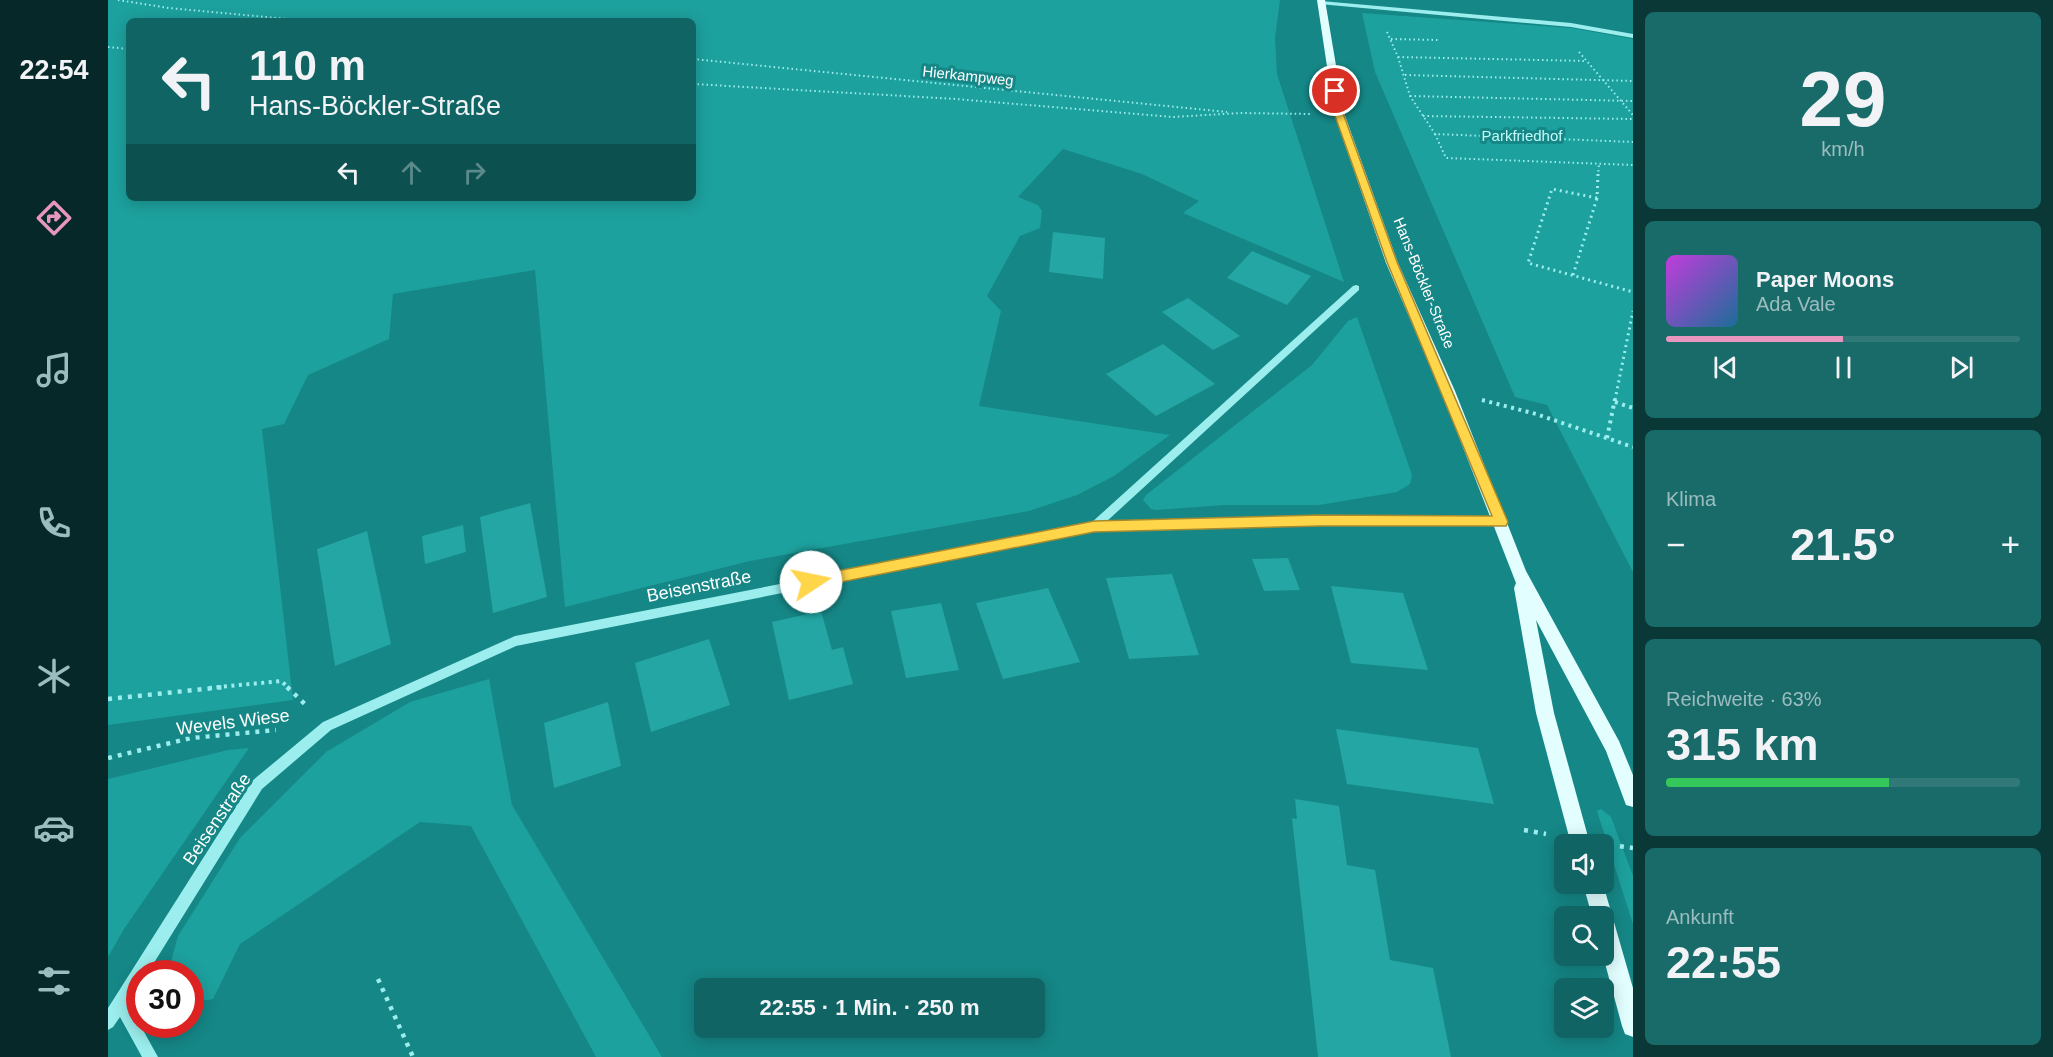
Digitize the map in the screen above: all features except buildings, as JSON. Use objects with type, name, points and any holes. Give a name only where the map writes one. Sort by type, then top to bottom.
[{"type":"main road","name":"Hans-Böckler-Straße","points":[[1321,2],[1339,113],[1392,262],[1448,392],[1501,522],[1519,573],[1612,747],[1633,798]]},
{"type":"main road","name":"Hans-Böckler-Straße","points":[[1519,573],[1545,713],[1578,834]]},
{"type":"main road","points":[[1614,958],[1633,1026]]},
{"type":"street","points":[[1321,2],[1571,25],[1633,36]]},
{"type":"street","points":[[1094,527],[1356,288]]},
{"type":"street","name":"Beisenstraße","points":[[108,1022],[257,785],[327,726],[515,641],[1094,527],[1320,520],[1501,522]]},
{"type":"street","points":[[120,1003],[150,1057]]},
{"type":"path","points":[[118,0],[169,8],[277,18]]},
{"type":"path","points":[[1384,25],[1405,75],[1410,96],[1435,134],[1446,158],[1633,165]]},
{"type":"path","points":[[1573,44],[1633,117]]},
{"type":"path","points":[[108,48],[126,49]]},
{"type":"path","points":[[1398,57],[1587,61]]},
{"type":"path","name":"Hierkampweg","points":[[696,59],[1240,113]]},
{"type":"path","points":[[1405,75],[1633,81]]},
{"type":"path","name":"Hierkampweg","points":[[696,84],[956,99],[1173,117],[1240,113],[1339,113]]},
{"type":"path","points":[[1410,96],[1633,101]]},
{"type":"path","points":[[1422,116],[1633,117]]},
{"type":"path","points":[[1435,134],[1633,142]]},
{"type":"path","points":[[1573,275],[1597,198],[1599,164]]},
{"type":"path","points":[[1597,198],[1552,189],[1528,263],[1633,292]]},
{"type":"path","points":[[1607,438],[1633,311]]},
{"type":"path","points":[[1448,392],[1536,414],[1633,447]]},
{"type":"path","points":[[1615,402],[1633,408]]},
{"type":"path","points":[[108,699],[281,681],[327,726]]},
{"type":"path","name":"Wevels Wiese","points":[[108,758],[191,738],[327,726]]},
{"type":"path","points":[[378,979],[413,1057]]},
{"type":"green space","points":[[108,0],[1280,0],[1275,38],[1277,74],[1344,282],[1183,213],[1199,201],[1142,174],[1063,149],[1018,197],[1038,205],[1042,211],[1040,228],[1020,236],[987,296],[1001,311],[979,406],[1170,435],[1114,476],[1077,495],[1029,511],[750,561],[565,607],[535,270],[393,294],[389,339],[308,375],[284,424],[262,429],[293,700],[108,725]]},
{"type":"green space","name":"Parkfriedhof","points":[[1362,13],[1571,28],[1633,39],[1633,572],[1547,405],[1515,397],[1375,72]]},
{"type":"green space","points":[[1357,317],[1412,475],[1410,484],[1397,492],[1319,505],[1224,505],[1151,509],[1143,500],[1146,495],[1312,365],[1348,321]]},
{"type":"green space","points":[[489,679],[512,805],[662,1057],[596,1057],[471,826],[420,822],[240,944],[213,999],[204,1001],[204,960],[172,960],[178,936],[240,838],[326,752],[410,702]]},
{"type":"green space","points":[[249,748],[124,929],[108,957],[108,779],[228,750]]},
{"type":"green space","points":[[1601,809],[1611,817],[1633,876],[1633,924],[1614,864],[1614,834],[1604,834],[1597,811]]},
{"type":"route","points":[[811,582],[1094,527],[1320,520],[1501,522],[1392,262],[1339,113],[1335,91]]}]
